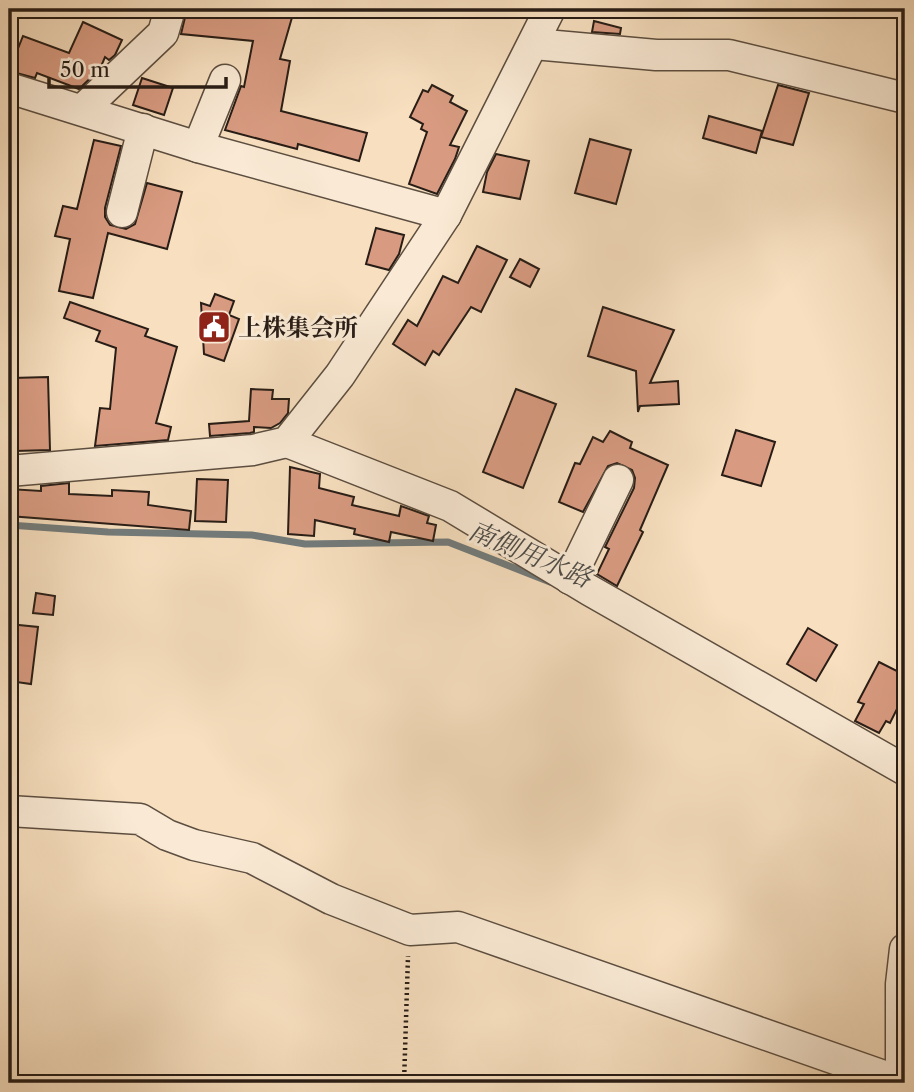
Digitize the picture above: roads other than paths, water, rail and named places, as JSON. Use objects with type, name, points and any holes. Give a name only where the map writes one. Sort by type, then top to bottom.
[{"type":"street","points":[[82,110],[163,33],[170,9]]},
{"type":"street","points":[[287,442],[340,375],[446,215],[550,9]]},
{"type":"street","points":[[534,44],[656,55],[729,55],[905,98]]},
{"type":"street","points":[[198,147],[225,80]]},
{"type":"street","points":[[9,88],[198,147],[446,215]]},
{"type":"street","points":[[122,212],[143,129]]},
{"type":"street","points":[[9,471],[253,450],[287,442],[450,506],[570,579],[905,770]]},
{"type":"street","points":[[570,579],[618,480]]},
{"type":"street","points":[[9,811],[140,819],[167,835],[194,845],[251,858],[331,899],[410,930],[458,927],[901,1083],[901,984],[905,949]]},
{"type":"waterway","name":"南側用水路","points":[[9,525],[108,532],[252,535],[305,544],[448,542],[550,582]]},
{"type":"place","name":"上株集会所","points":[[214,327]]}]
